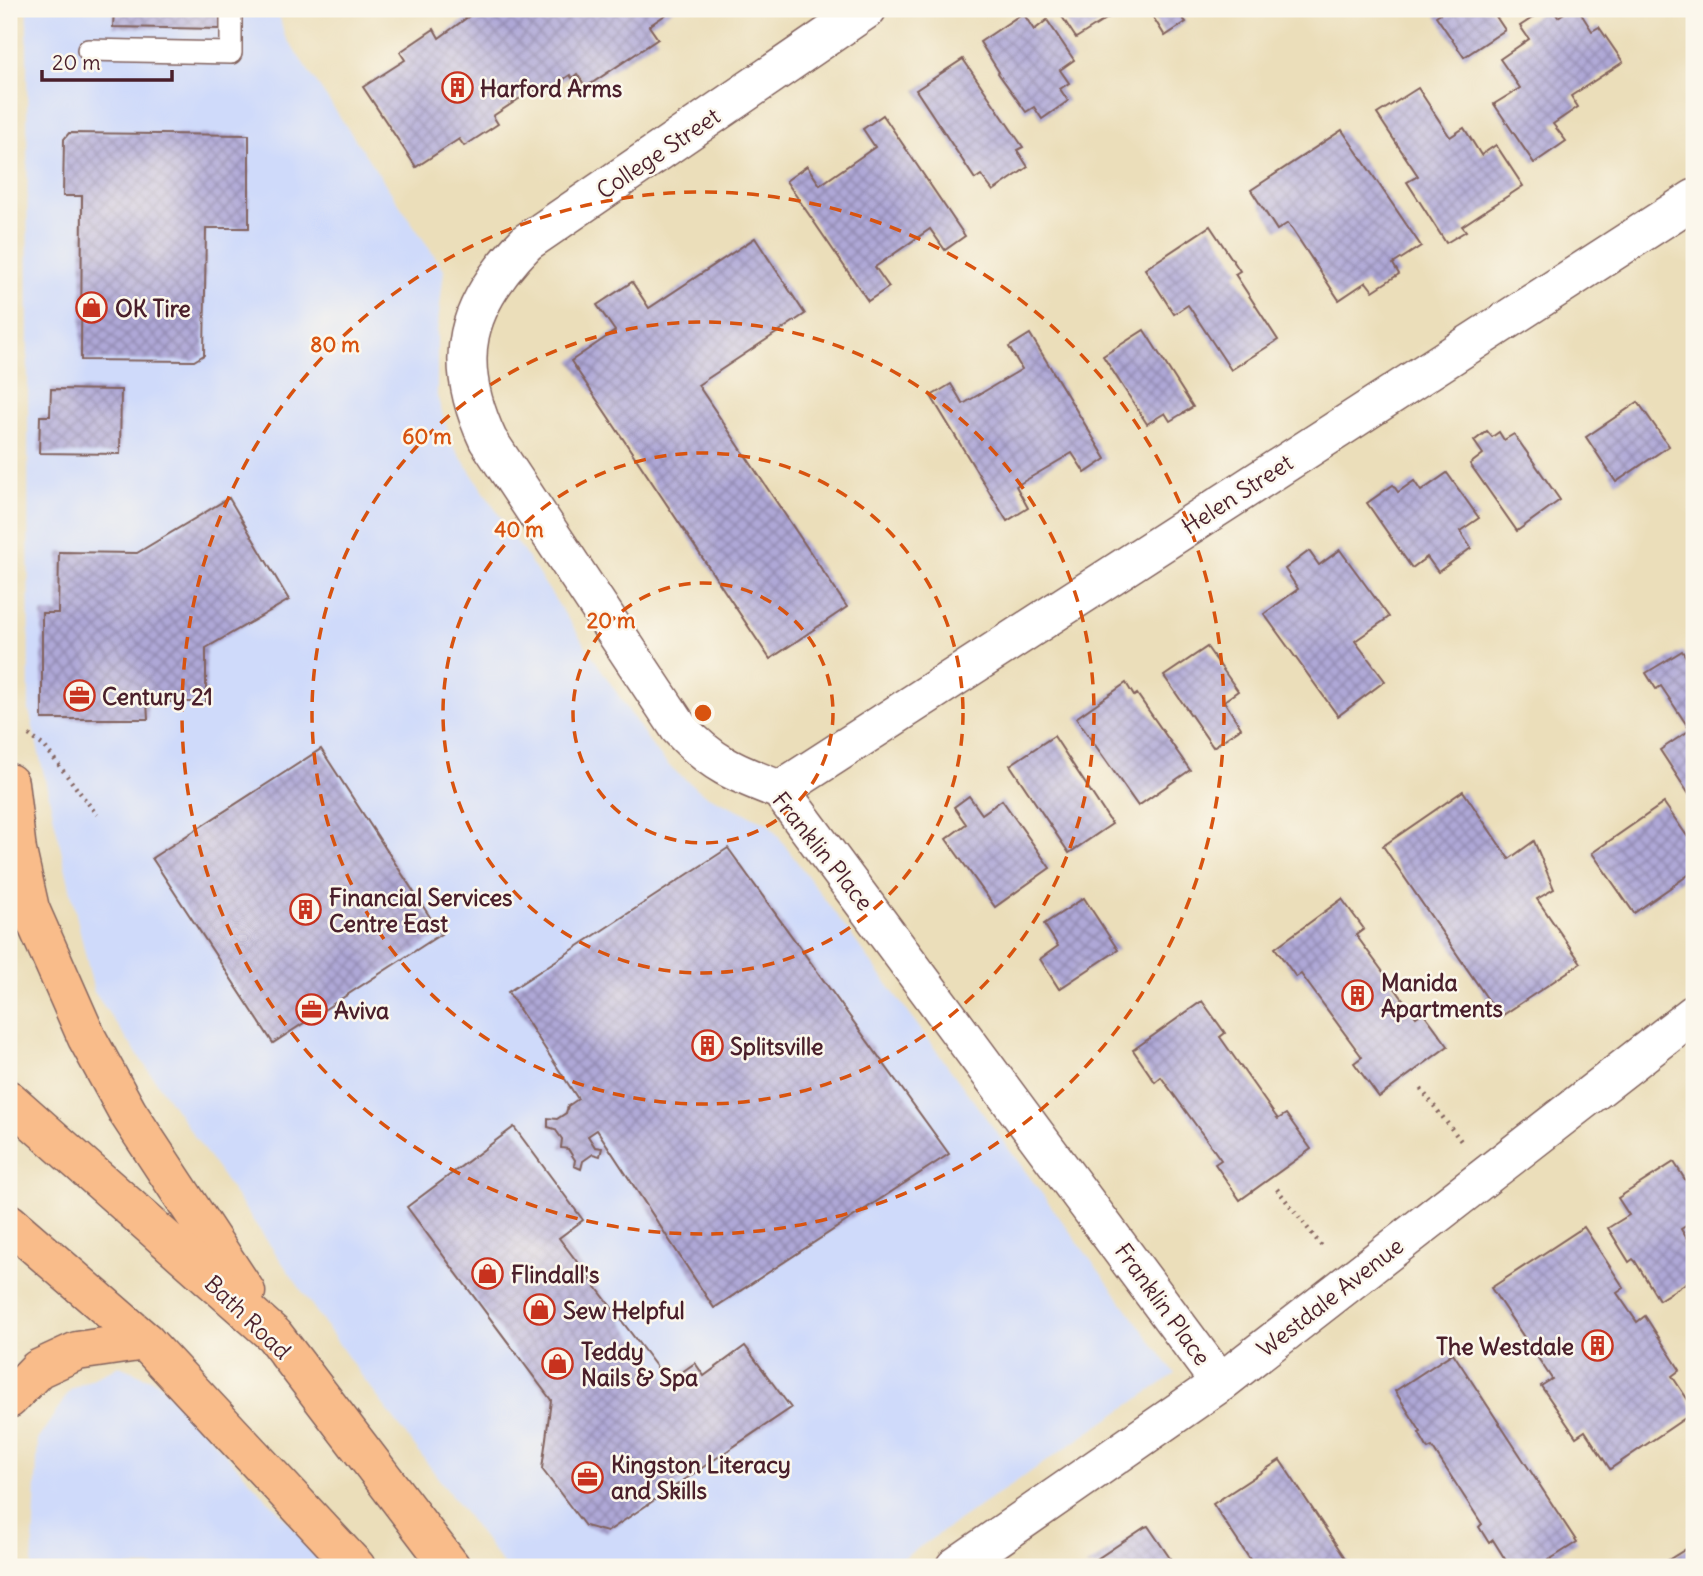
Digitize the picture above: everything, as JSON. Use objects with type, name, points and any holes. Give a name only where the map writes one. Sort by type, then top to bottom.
[{"type":"main road","points":[[9,783],[17,851],[30,909],[87,1038],[128,1112],[274,1335]]},
{"type":"main road","name":"Bath Road","points":[[9,1100],[274,1335],[451,1567]]},
{"type":"main road","points":[[9,1223],[145,1341],[356,1567]]},
{"type":"main road","points":[[9,1399],[38,1369],[77,1351],[145,1341]]},
{"type":"street","name":"College Street","points":[[473,321],[485,293],[497,275],[527,242],[867,9]]},
{"type":"street","name":"Helen Street","points":[[780,790],[1694,199]]},
{"type":"street","name":"Franklin Place","points":[[473,321],[467,352],[468,381],[475,412],[488,440],[679,728],[700,751],[724,767],[780,790],[1220,1382]]},
{"type":"street","name":"Westdale Avenue","points":[[955,1567],[1220,1382],[1694,1014]]},
{"type":"lane","points":[[88,50],[231,53],[231,9]]},
{"type":"path","points":[[29,735],[45,747],[97,815]]},
{"type":"path","points":[[1421,1089],[1468,1150]]},
{"type":"path","points":[[1277,1189],[1331,1258]]},
{"type":"shaded area","points":[[27,9],[278,9],[284,35],[444,270],[437,333],[437,396],[452,444],[654,749],[672,769],[704,794],[769,824],[1175,1374],[890,1567],[505,1567],[352,1363],[94,992],[29,710]]},
{"type":"shaded area","points":[[119,1366],[160,1383],[330,1567],[32,1567],[38,1439],[71,1389]]},
{"type":"building","points":[[114,9],[221,9],[220,29],[113,27]]},
{"type":"building","name":"Harford Arms","points":[[479,9],[674,9],[649,26],[658,39],[586,87],[577,74],[572,78],[570,75],[539,96],[534,89],[493,116],[498,124],[464,146],[459,139],[416,167],[363,87],[405,60],[400,52],[434,29],[439,38]]},
{"type":"building","points":[[1057,9],[1122,9],[1076,38]]},
{"type":"building","points":[[1148,9],[1192,9],[1181,16],[1186,22],[1165,36]]},
{"type":"building","points":[[1447,9],[1491,9],[1505,30],[1464,57],[1436,16]]},
{"type":"building","points":[[1546,9],[1553,9],[1558,17],[1570,9],[1578,9],[1592,31],[1599,27],[1623,62],[1571,96],[1578,107],[1553,124],[1566,141],[1534,163],[1494,104],[1520,88],[1500,59],[1529,39],[1520,26]]},
{"type":"building","points":[[1023,13],[1034,30],[1047,20],[1074,60],[1060,70],[1069,83],[1060,89],[1068,101],[1042,119],[1034,107],[1026,112],[980,42]]},
{"type":"building","points":[[963,59],[1023,147],[1017,150],[1028,167],[993,191],[981,175],[975,179],[916,90]]},
{"type":"building","points":[[1418,88],[1450,137],[1464,128],[1481,155],[1496,145],[1523,186],[1462,226],[1466,231],[1446,243],[1407,182],[1418,176],[1377,114]]},
{"type":"building","points":[[883,115],[965,236],[945,250],[930,229],[875,267],[889,287],[868,301],[786,181],[807,166],[820,185],[875,147],[863,129]]},
{"type":"building","points":[[1342,130],[1421,246],[1393,264],[1399,274],[1373,291],[1366,282],[1339,300],[1288,223],[1277,230],[1251,190]]},
{"type":"building","points":[[69,133],[249,135],[249,228],[206,228],[204,355],[194,361],[81,360],[82,196],[63,196],[64,139]]},
{"type":"building","points":[[1210,226],[1240,271],[1235,274],[1278,340],[1231,370],[1188,305],[1174,314],[1145,269]]},
{"type":"building","points":[[755,238],[805,314],[698,385],[847,607],[770,659],[571,361],[615,331],[597,305],[632,282],[649,308]]},
{"type":"building","points":[[1144,330],[1193,407],[1170,421],[1165,413],[1147,424],[1103,356]]},
{"type":"building","points":[[1030,334],[1106,459],[1085,473],[1072,453],[1016,486],[1028,508],[1007,521],[931,396],[951,384],[963,404],[1022,369],[1009,347]]},
{"type":"building","points":[[51,389],[121,390],[120,454],[39,453],[40,416],[50,416]]},
{"type":"building","points":[[1638,402],[1669,446],[1616,482],[1586,437]]},
{"type":"building","points":[[1487,431],[1492,437],[1499,432],[1504,440],[1514,434],[1560,500],[1517,531],[1470,464],[1483,454],[1474,441]]},
{"type":"building","points":[[1447,473],[1479,518],[1460,531],[1471,548],[1438,572],[1427,557],[1412,568],[1367,503],[1393,485],[1398,492],[1414,481],[1421,491]]},
{"type":"building","points":[[229,498],[289,600],[206,648],[206,702],[147,702],[148,719],[42,719],[42,613],[58,613],[59,552],[137,553]]},
{"type":"building","points":[[1340,550],[1389,617],[1355,641],[1385,681],[1338,716],[1264,614],[1298,589],[1285,569],[1309,551],[1319,565]]},
{"type":"building","points":[[1207,647],[1238,691],[1224,701],[1241,728],[1213,747],[1164,676]]},
{"type":"building","points":[[1682,651],[1691,664],[1694,662],[1694,802],[1660,750],[1690,730],[1661,686],[1656,689],[1646,673]]},
{"type":"building","points":[[1126,683],[1134,696],[1137,694],[1190,770],[1138,806],[1076,718]]},
{"type":"building","points":[[1054,736],[1112,824],[1069,853],[1010,765]]},
{"type":"building","name":"Financial Services Centre East","points":[[321,749],[441,934],[273,1043],[152,858]]},
{"type":"building","points":[[1463,791],[1509,859],[1534,841],[1554,889],[1537,899],[1581,963],[1500,1017],[1383,846]]},
{"type":"building","points":[[969,796],[982,814],[1002,800],[1050,868],[995,907],[946,839],[966,824],[954,807]]},
{"type":"building","points":[[1664,803],[1694,846],[1694,871],[1634,913],[1592,853]]},
{"type":"building","name":"Splitsville","points":[[728,848],[949,1154],[714,1308],[597,1130],[588,1136],[595,1147],[602,1148],[600,1156],[593,1154],[583,1161],[581,1169],[574,1166],[575,1160],[568,1149],[561,1148],[562,1139],[555,1129],[548,1127],[548,1118],[557,1119],[578,1099],[508,992]]},
{"type":"building","points":[[1084,898],[1118,950],[1059,989],[1040,959],[1058,946],[1044,924]]},
{"type":"building","name":"Manida Apartments","points":[[1342,899],[1364,929],[1356,935],[1416,1017],[1423,1012],[1448,1046],[1379,1097],[1354,1063],[1362,1057],[1301,974],[1296,977],[1275,948]]},
{"type":"building","points":[[1202,1001],[1225,1033],[1220,1037],[1275,1115],[1278,1119],[1286,1114],[1311,1149],[1240,1200],[1215,1164],[1221,1160],[1161,1077],[1155,1082],[1133,1050]]},
{"type":"building","points":[[514,1127],[583,1220],[559,1238],[668,1382],[695,1363],[704,1376],[745,1346],[791,1408],[607,1532],[585,1526],[542,1469],[551,1400],[407,1207]]},
{"type":"building","points":[[1674,1162],[1686,1181],[1694,1175],[1694,1221],[1681,1229],[1694,1250],[1694,1278],[1659,1300],[1635,1261],[1633,1259],[1629,1262],[1608,1228],[1629,1215],[1618,1198]]},
{"type":"building","name":"The Westdale","points":[[1584,1227],[1624,1288],[1617,1293],[1637,1322],[1645,1316],[1680,1370],[1672,1376],[1694,1409],[1694,1412],[1610,1469],[1585,1431],[1576,1437],[1541,1386],[1552,1379],[1491,1288]]},
{"type":"building","points":[[1453,1353],[1577,1542],[1538,1567],[1510,1567],[1493,1540],[1489,1543],[1479,1527],[1482,1524],[1432,1447],[1428,1449],[1419,1433],[1421,1432],[1395,1391]]},
{"type":"building","points":[[1280,1460],[1351,1567],[1255,1567],[1213,1504]]},
{"type":"building","points":[[1148,1526],[1176,1567],[1085,1567],[1145,1527]]},
{"type":"building","points":[[1694,1544],[1694,1567],[1657,1567]]},
{"type":"place","name":"Harford Arms","points":[[457,88]]},
{"type":"place","name":"OK Tire","points":[[92,308]]},
{"type":"place","name":"Century 21","points":[[79,696]]},
{"type":"place","name":"Financial Services Centre East","points":[[306,910]]},
{"type":"place","name":"Manida Apartments","points":[[1358,995]]},
{"type":"place","name":"Aviva","points":[[311,1010]]},
{"type":"place","name":"Splitsville","points":[[707,1046]]},
{"type":"place","name":"Flindall's","points":[[488,1274]]},
{"type":"place","name":"Sew Helpful","points":[[540,1310]]},
{"type":"place","name":"The Westdale","points":[[1597,1346]]},
{"type":"place","name":"Teddy Nails & Spa","points":[[558,1364]]},
{"type":"place","name":"Kingston Literacy and Skills","points":[[588,1477]]}]
